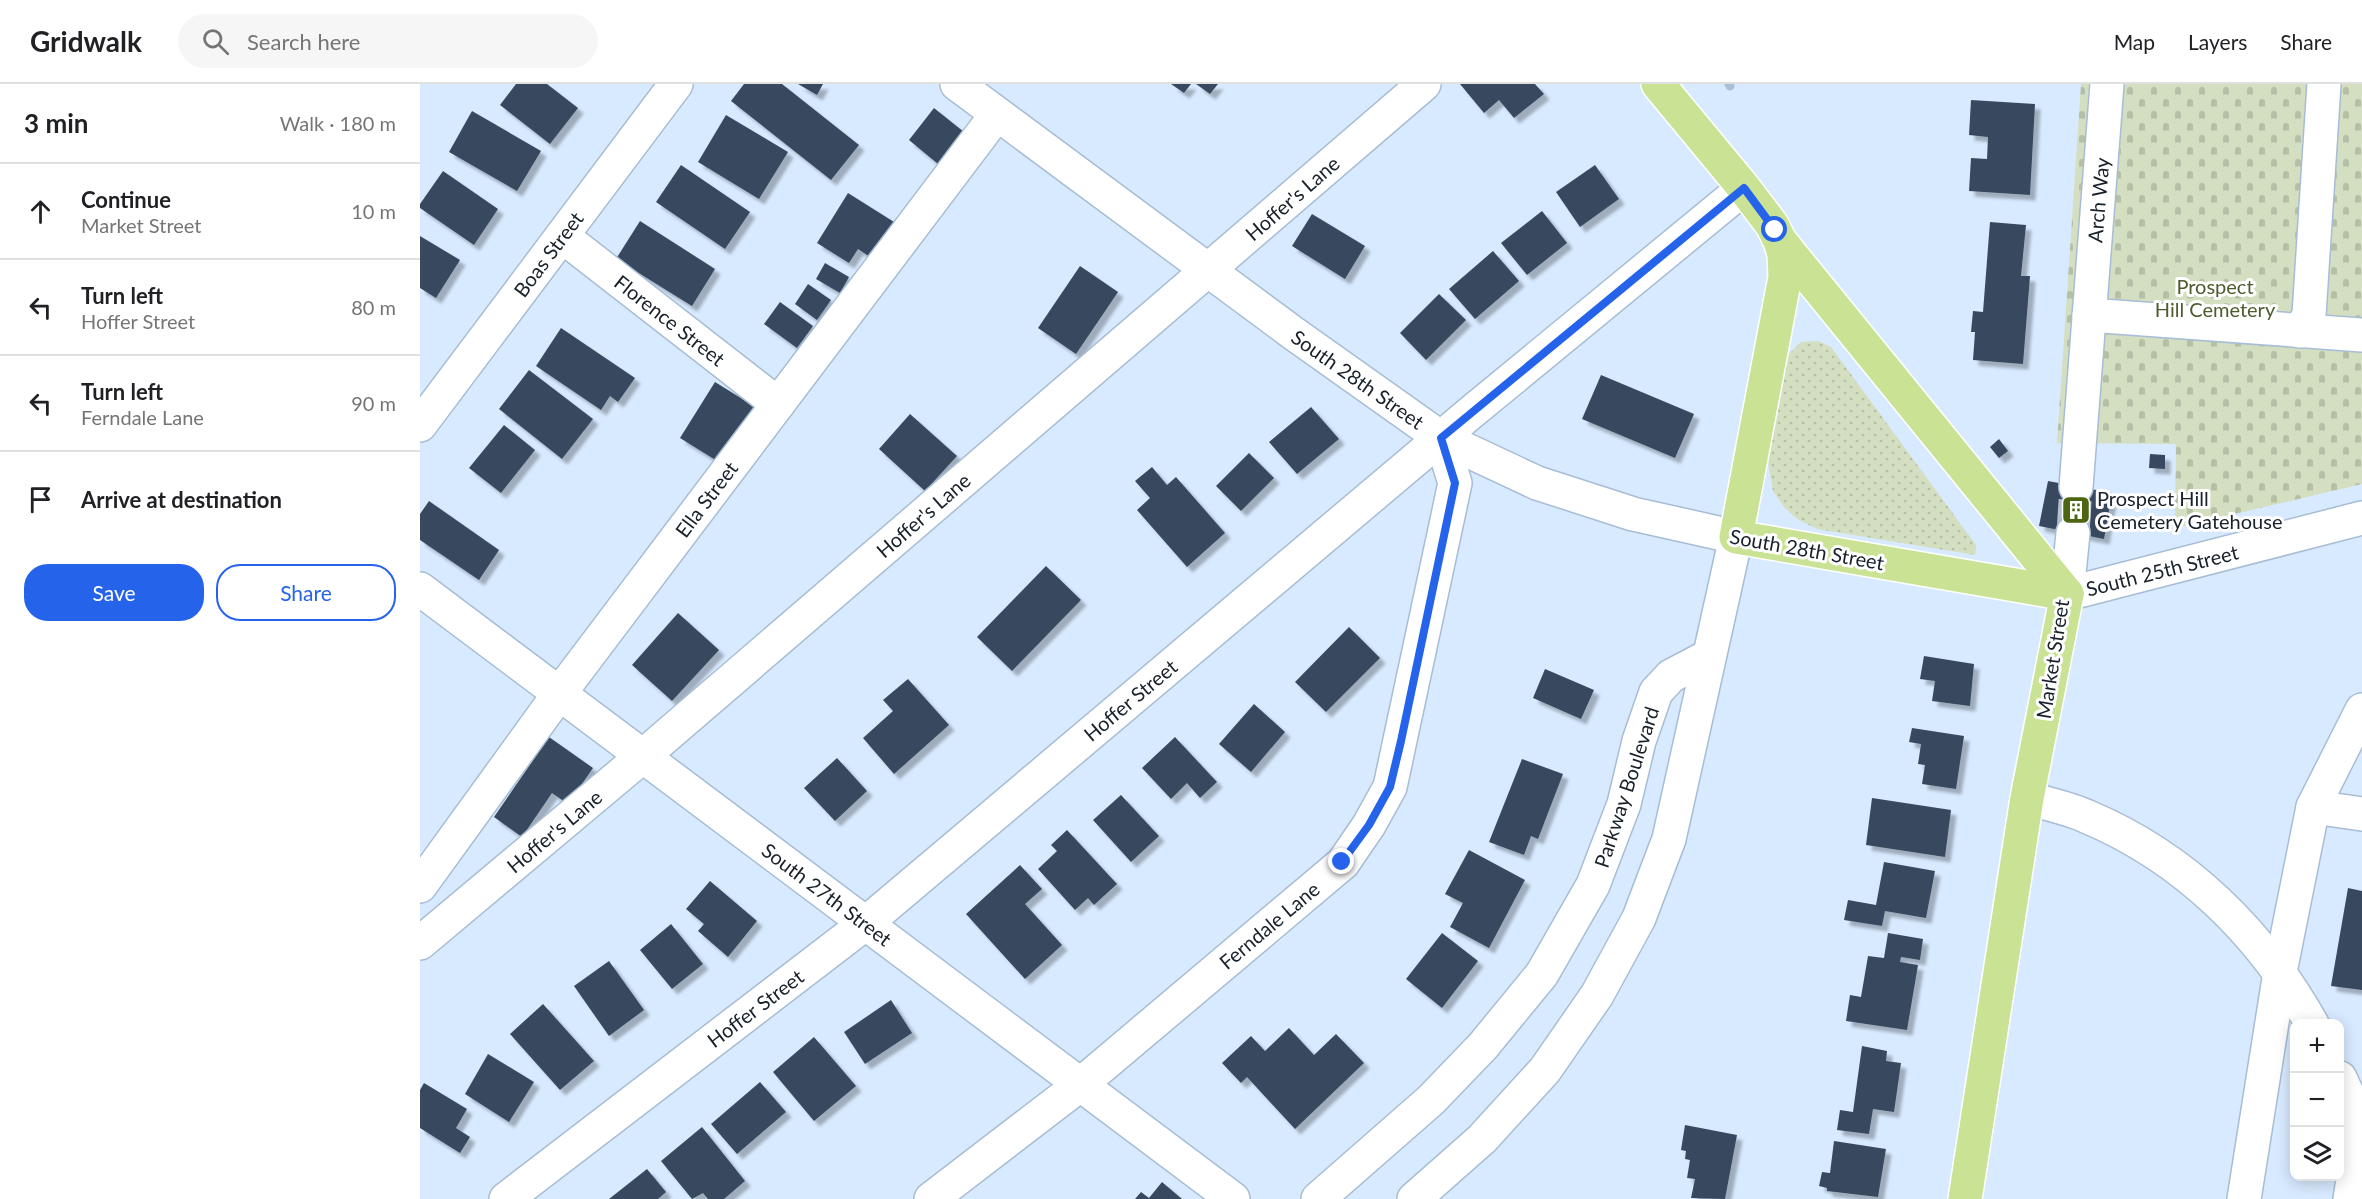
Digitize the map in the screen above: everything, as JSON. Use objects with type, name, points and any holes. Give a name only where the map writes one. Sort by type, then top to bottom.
[{"type":"main road","name":"Market Street","points":[[1658,84],[1744,188],[1772,225],[1780,241],[2067,594],[2027,798],[1965,1199]]},
{"type":"main road","points":[[1736,537],[1785,277],[1784,254],[1780,241]]},
{"type":"main road","name":"South 28th Street","points":[[1736,537],[2067,594]]},
{"type":"street","name":"Boas Street","points":[[420,425],[676,84]]},
{"type":"street","name":"Hoffer's Lane","points":[[420,943],[643,756],[1424,84]]},
{"type":"street","name":"Arch Way","points":[[2076,487],[2107,84]]},
{"type":"street","points":[[2300,331],[2309,315],[2324,84]]},
{"type":"street","name":"South 28th Street","points":[[977,95],[1208,271],[1441,438],[1537,483],[1633,514],[1736,537]]},
{"type":"street","name":"Ella Street","points":[[420,886],[559,694],[778,404],[977,95]]},
{"type":"street","name":"Hoffer Street","points":[[506,1199],[866,923],[1441,438],[1744,188]]},
{"type":"street","name":"Florence Street","points":[[562,236],[778,404]]},
{"type":"street","points":[[2088,315],[2362,336]]},
{"type":"street","name":"Ferndale Lane","points":[[931,1199],[1081,1084],[1342,862],[1369,825],[1390,787],[1455,483],[1441,438]]},
{"type":"street","name":"South 25th Street","points":[[2067,594],[2362,518]]},
{"type":"street","points":[[2067,594],[2073,533]]},
{"type":"street","points":[[1414,1199],[1482,1139],[1545,1070],[1597,995],[1639,918],[1669,839],[1736,537]]},
{"type":"street","name":"South 27th Street","points":[[420,589],[1233,1199]]},
{"type":"street","name":"Parkway Boulevard","points":[[1317,1199],[1431,1100],[1483,1046],[1542,974],[1593,885],[1624,804],[1639,741],[1656,692],[1671,676],[1710,656]]},
{"type":"street","points":[[2244,1199],[2280,972],[2313,807],[2362,710]]},
{"type":"street","points":[[2027,798],[2088,816],[2145,847],[2190,877],[2250,933],[2291,987],[2310,1019]]},
{"type":"street","points":[[2313,807],[2362,814]]},
{"type":"street","points":[[2344,1087],[2350,1100],[2357,1154],[2350,1199]]},
{"type":"green space","name":"Prospect Hill Cemetery","points":[[2081,84],[2362,84],[2362,484],[2175,528],[2176,444],[2057,443]]},
{"type":"green space","points":[[1818,341],[1831,347],[1976,545],[1975,555],[1817,529],[1797,519],[1784,507],[1773,491],[1767,457],[1784,359],[1801,342]]},
{"type":"building","points":[[516,84],[547,84],[578,108],[550,144],[500,105]]},
{"type":"building","points":[[744,84],[782,84],[859,145],[831,180],[731,101]]},
{"type":"building","points":[[798,84],[823,84],[817,95]]},
{"type":"building","points":[[1171,84],[1191,84],[1184,93]]},
{"type":"building","points":[[1196,84],[1218,84],[1210,94]]},
{"type":"building","points":[[1460,84],[1535,84],[1544,94],[1514,118],[1499,100],[1484,113]]},
{"type":"building","points":[[1971,100],[2035,104],[2030,195],[1969,191],[1971,158],[1987,159],[1988,137],[1969,135]]},
{"type":"building","points":[[934,108],[964,132],[938,164],[909,140]]},
{"type":"building","points":[[472,111],[541,151],[517,191],[449,152]]},
{"type":"building","points":[[726,115],[788,152],[759,199],[698,162]]},
{"type":"building","points":[[681,165],[750,212],[725,249],[656,202]]},
{"type":"building","points":[[1595,165],[1619,199],[1580,227],[1556,192]]},
{"type":"building","points":[[443,171],[498,209],[474,245],[420,208],[420,204]]},
{"type":"building","points":[[848,193],[902,227],[879,263],[858,249],[849,263],[817,243]]},
{"type":"building","points":[[1542,211],[1567,243],[1527,275],[1501,243]]},
{"type":"building","points":[[1312,214],[1365,246],[1345,279],[1292,246]]},
{"type":"building","points":[[640,221],[715,269],[692,306],[616,259]]},
{"type":"building","points":[[1990,222],[2026,225],[2021,276],[2030,276],[2023,364],[1973,360],[1975,332],[1971,332],[1973,311],[1983,312]]},
{"type":"building","points":[[420,236],[460,260],[436,298],[420,288]]},
{"type":"building","points":[[1493,251],[1519,281],[1475,319],[1449,289]]},
{"type":"building","points":[[825,263],[849,277],[840,293],[816,279]]},
{"type":"building","points":[[1080,266],[1118,292],[1076,354],[1038,328]]},
{"type":"building","points":[[808,284],[831,300],[817,320],[795,304]]},
{"type":"building","points":[[1439,294],[1466,320],[1426,360],[1400,333]]},
{"type":"building","points":[[780,302],[813,326],[797,348],[764,324]]},
{"type":"building","points":[[561,328],[635,378],[618,402],[610,396],[601,410],[536,366]]},
{"type":"building","points":[[529,370],[593,419],[562,459],[499,409]]},
{"type":"building","points":[[1601,375],[1694,414],[1675,458],[1582,419]]},
{"type":"building","points":[[715,382],[757,408],[722,464],[680,438]]},
{"type":"building","points":[[1311,407],[1339,439],[1297,474],[1269,442]]},
{"type":"building","points":[[910,414],[957,456],[925,491],[879,449]]},
{"type":"building","points":[[504,425],[535,450],[501,493],[469,468]]},
{"type":"building","points":[[1999,439],[2008,451],[1999,458],[1990,447]]},
{"type":"building","points":[[1249,453],[1274,478],[1241,511],[1216,486]]},
{"type":"building","points":[[2150,454],[2165,455],[2165,469],[2149,468]]},
{"type":"building","points":[[1152,467],[1167,485],[1176,477],[1225,533],[1187,567],[1137,510],[1150,498],[1135,481]]},
{"type":"building","name":"Prospect Hill Cemetery Gatehouse","points":[[2048,481],[2112,493],[2104,539],[2039,526]]},
{"type":"building","points":[[429,501],[499,550],[479,580],[420,540],[420,514]]},
{"type":"building","points":[[1046,566],[1081,600],[1012,671],[977,637]]},
{"type":"building","points":[[678,613],[719,650],[672,701],[632,665]]},
{"type":"building","points":[[1349,627],[1380,658],[1326,712],[1295,682]]},
{"type":"building","points":[[1924,656],[1974,664],[1970,706],[1932,701],[1935,681],[1920,679]]},
{"type":"building","points":[[1545,669],[1594,690],[1581,719],[1533,698]]},
{"type":"building","points":[[908,679],[949,725],[894,774],[863,738],[893,711],[883,700]]},
{"type":"building","points":[[1254,704],[1285,732],[1251,772],[1219,744]]},
{"type":"building","points":[[1912,728],[1964,736],[1956,789],[1922,784],[1925,765],[1918,764],[1921,744],[1909,742]]},
{"type":"building","points":[[549,737],[593,768],[568,804],[552,793],[522,837],[494,817]]},
{"type":"building","points":[[1175,737],[1217,782],[1200,798],[1187,783],[1171,799],[1142,768]]},
{"type":"building","points":[[837,758],[867,791],[835,821],[804,788]]},
{"type":"building","points":[[1522,759],[1563,774],[1538,839],[1531,836],[1524,855],[1489,842]]},
{"type":"building","points":[[1121,795],[1159,836],[1131,862],[1093,820]]},
{"type":"building","points":[[1872,798],[1951,810],[1945,857],[1866,845]]},
{"type":"building","points":[[1067,830],[1117,884],[1094,905],[1088,898],[1075,910],[1038,869],[1057,851],[1051,845]]},
{"type":"building","points":[[1469,850],[1525,880],[1489,948],[1450,927],[1463,903],[1445,894]]},
{"type":"building","points":[[1884,862],[1935,871],[1926,918],[1885,911],[1882,926],[1844,920],[1848,900],[1876,905]]},
{"type":"building","points":[[1020,865],[1042,889],[1025,904],[1062,945],[1025,979],[966,914]]},
{"type":"building","points":[[710,881],[757,921],[728,957],[698,931],[704,924],[686,909]]},
{"type":"building","points":[[2348,888],[2362,891],[2362,990],[2331,986]]},
{"type":"building","points":[[671,924],[703,964],[672,989],[640,950]]},
{"type":"building","points":[[1442,933],[1478,961],[1442,1008],[1406,979]]},
{"type":"building","points":[[1888,933],[1923,939],[1920,960],[1901,957],[1900,962],[1918,965],[1907,1030],[1846,1021],[1850,995],[1861,997],[1868,956],[1884,958]]},
{"type":"building","points":[[609,961],[644,1010],[609,1036],[574,986]]},
{"type":"building","points":[[891,1000],[912,1033],[865,1064],[844,1032]]},
{"type":"building","points":[[543,1004],[594,1061],[560,1090],[510,1034]]},
{"type":"building","points":[[1289,1028],[1314,1055],[1336,1034],[1364,1063],[1295,1129],[1247,1077],[1241,1083],[1222,1063],[1251,1036],[1265,1051]]},
{"type":"building","points":[[814,1037],[856,1086],[814,1121],[773,1072]]},
{"type":"building","points":[[1862,1046],[1887,1051],[1886,1061],[1901,1063],[1894,1112],[1873,1109],[1869,1134],[1837,1130],[1840,1110],[1853,1112]]},
{"type":"building","points":[[488,1054],[534,1082],[509,1122],[465,1094]]},
{"type":"building","points":[[760,1082],[786,1112],[737,1154],[711,1124]]},
{"type":"building","points":[[424,1083],[467,1109],[456,1128],[470,1137],[460,1153],[420,1128],[420,1090]]},
{"type":"building","points":[[1685,1125],[1737,1135],[1725,1199],[1691,1198],[1695,1179],[1687,1178],[1690,1160],[1685,1159],[1686,1151],[1681,1150]]},
{"type":"building","points":[[702,1127],[745,1181],[724,1199],[708,1199],[703,1193],[692,1199],[661,1161]]},
{"type":"building","points":[[1834,1141],[1886,1149],[1878,1197],[1827,1191],[1827,1188],[1819,1186],[1822,1172],[1830,1173]]},
{"type":"building","points":[[647,1169],[666,1192],[658,1199],[609,1199]]},
{"type":"building","points":[[1162,1182],[1182,1199],[1135,1199],[1141,1192],[1149,1198]]},
{"type":"tunnel","points":[[2073,533],[2076,487]]},
{"type":"place","name":"Prospect Hill Cemetery Gatehouse","points":[[2076,510]]},
{"type":"route","points":[[1342,862],[1369,825],[1390,787],[1401,741],[1455,483],[1441,438],[1744,188],[1775,230]]}]
